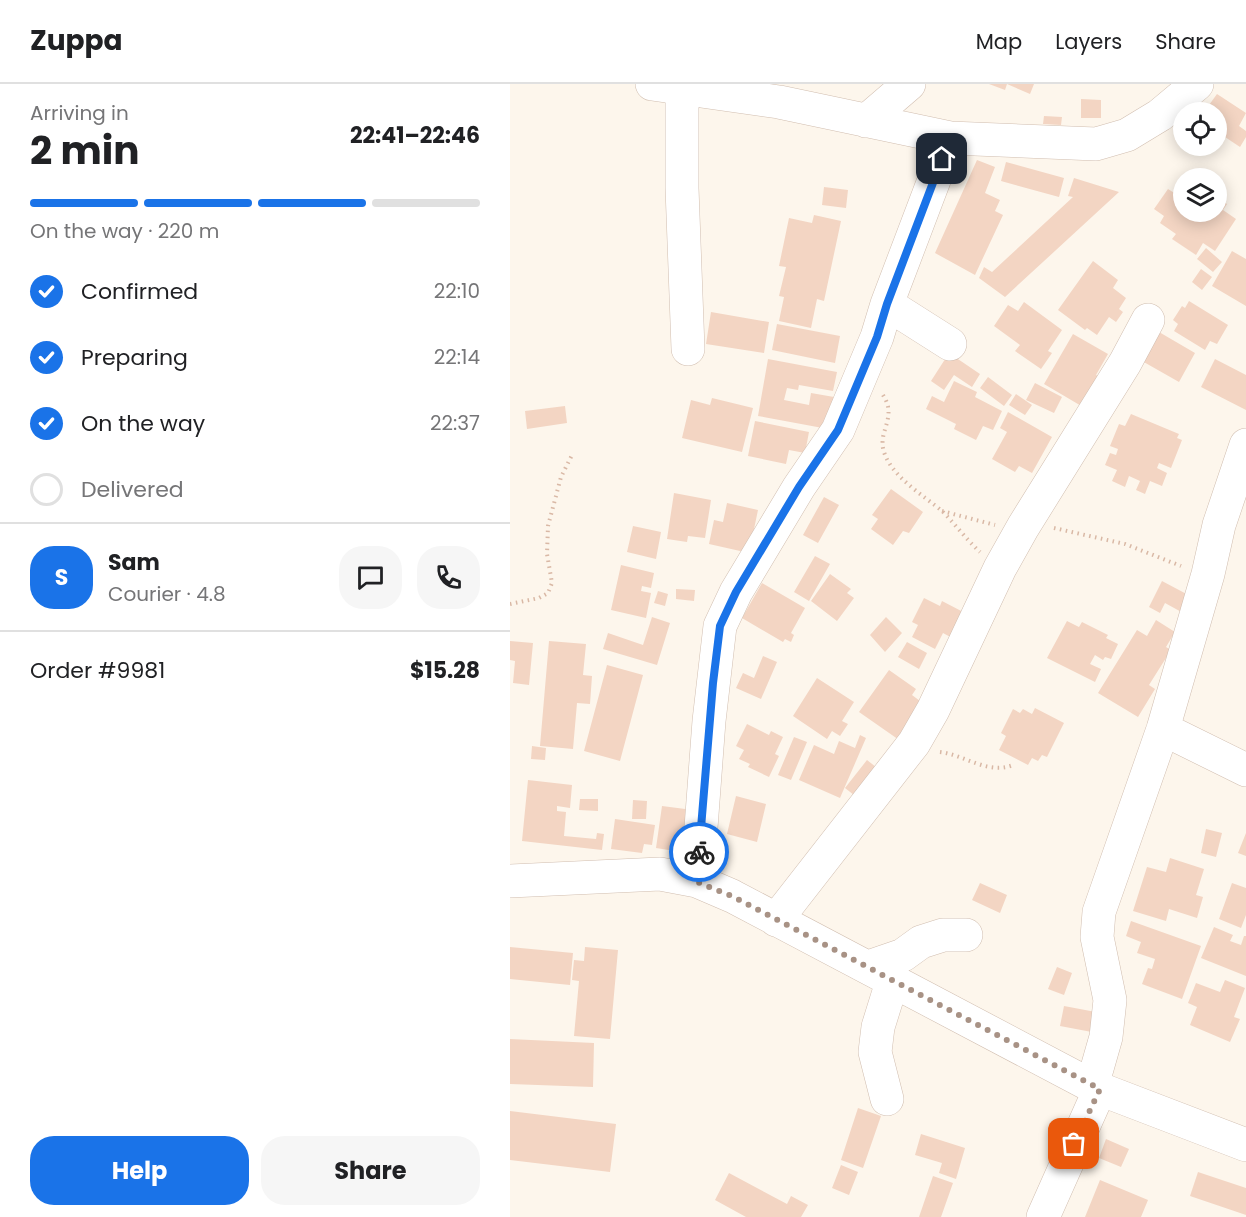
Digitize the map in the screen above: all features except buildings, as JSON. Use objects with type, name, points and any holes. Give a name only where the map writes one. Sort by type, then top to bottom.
[{"type":"street","points":[[866,121],[909,84]]},
{"type":"street","points":[[903,128],[920,84]]},
{"type":"street","points":[[688,349],[682,188],[672,85],[779,102],[950,138],[1096,144],[1127,135],[1160,115],[1197,84]]},
{"type":"street","points":[[697,882],[709,721],[720,626],[736,592],[799,487],[838,430],[877,337],[887,304],[950,138]]},
{"type":"street","points":[[887,304],[950,344]]},
{"type":"street","points":[[776,920],[914,743],[933,710],[1000,568],[1025,523],[1125,363],[1148,320]]},
{"type":"street","points":[[1043,1217],[1096,1088],[1106,1037],[1110,1000],[1097,937],[1099,912],[1162,729],[1208,574],[1219,525],[1246,445]]},
{"type":"street","points":[[1162,729],[1246,770]]},
{"type":"street","points":[[510,881],[660,874],[697,882],[732,896],[1096,1088],[1246,1145]]},
{"type":"street","points":[[887,1099],[875,1052],[880,974],[921,942],[943,935],[966,935]]},
{"type":"path","points":[[862,374],[881,391],[888,402],[890,414],[882,443],[884,455],[899,475],[942,512],[973,546],[1000,568]]},
{"type":"path","points":[[510,604],[539,598],[548,593],[552,583],[547,554],[549,525],[561,477],[572,455]]},
{"type":"path","points":[[942,512],[1008,527],[1025,523],[1125,544],[1164,561],[1208,574]]},
{"type":"path","points":[[914,743],[934,752],[953,754],[978,765],[1003,769],[1013,765]]},
{"type":"way so far","points":[[699,852],[697,882],[732,896],[868,967],[892,982],[1100,1089],[1074,1144]]},
{"type":"route","points":[[699,852],[714,665],[720,626],[736,592],[799,487],[838,430],[877,337],[887,304],[942,159]]}]
